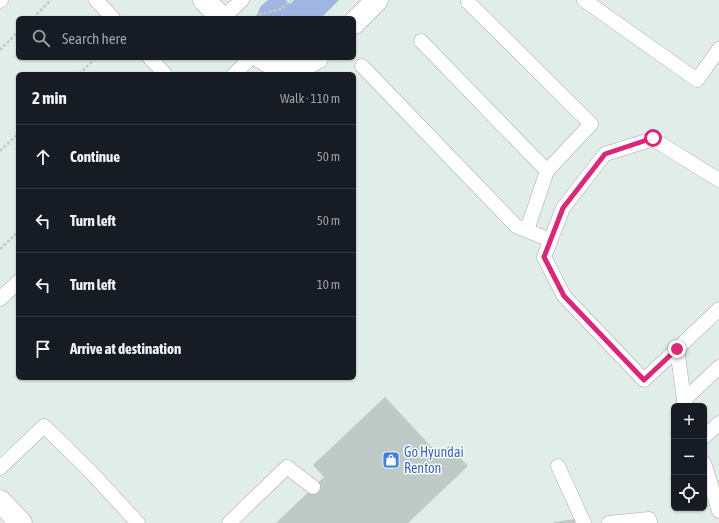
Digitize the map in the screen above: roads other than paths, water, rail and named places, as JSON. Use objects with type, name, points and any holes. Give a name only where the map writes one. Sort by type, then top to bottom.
[{"type":"street","points":[[204,0],[220,16]]},
{"type":"street","points":[[356,21],[377,0]]},
{"type":"street","points":[[265,60],[275,66],[302,66],[313,60]]},
{"type":"street","points":[[0,502],[21,523]]},
{"type":"lane","points":[[96,0],[111,16]]},
{"type":"lane","points":[[224,16],[242,0]]},
{"type":"lane","points":[[584,0],[698,80],[719,49]]},
{"type":"lane","points":[[468,2],[591,124],[548,171],[527,230]]},
{"type":"lane","points":[[421,41],[548,171]]},
{"type":"lane","points":[[152,60],[163,72]]},
{"type":"lane","points":[[236,72],[249,60]]},
{"type":"lane","points":[[362,66],[516,226],[550,240]]},
{"type":"lane","points":[[719,180],[653,138],[605,154],[563,208],[544,257],[564,296],[644,380],[719,309]]},
{"type":"lane","points":[[0,299],[16,284]]},
{"type":"lane","points":[[677,349],[685,403]]},
{"type":"lane","points":[[685,403],[719,367]]},
{"type":"lane","points":[[707,434],[719,423]]},
{"type":"lane","points":[[0,468],[44,426],[138,523]]},
{"type":"lane","points":[[558,466],[584,523]]},
{"type":"lane","points":[[229,523],[287,467],[313,487]]},
{"type":"lane","points":[[707,473],[719,511]]},
{"type":"lane","points":[[609,523],[649,519],[650,523]]},
{"type":"place","name":"Go Hyundai Renton","points":[[391,460]]}]
